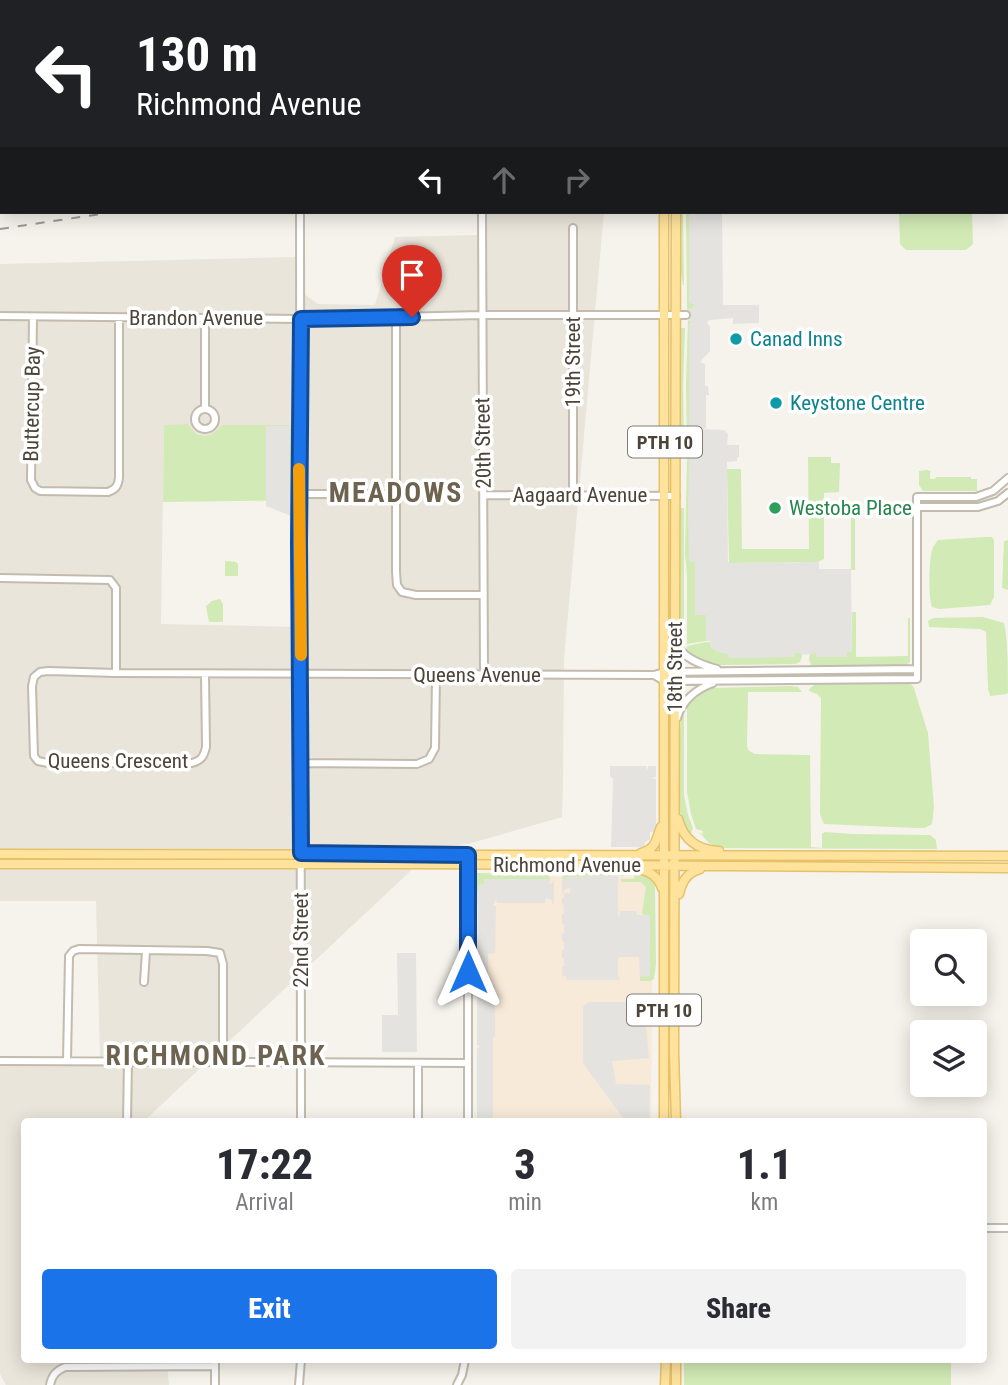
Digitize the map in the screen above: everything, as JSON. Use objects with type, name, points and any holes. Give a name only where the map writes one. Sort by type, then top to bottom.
[{"type":"main road","name":"18th Street","points":[[664,214],[664,1118]]},
{"type":"main road","name":"18th Street","points":[[676,214],[676,1118]]},
{"type":"main road","points":[[676,805],[682,832],[696,846],[708,850],[748,851],[770,856]]},
{"type":"main road","points":[[629,855],[652,848],[664,814]]},
{"type":"main road","name":"Richmond Avenue","points":[[0,854],[1008,856]]},
{"type":"main road","name":"Richmond Avenue","points":[[0,864],[301,863],[1008,868]]},
{"type":"main road","points":[[615,866],[653,874],[660,883],[664,899]]},
{"type":"main road","points":[[675,918],[680,888],[685,877],[696,870],[719,866]]},
{"type":"main road","points":[[665,1385],[666,1363]]},
{"type":"main road","points":[[676,1363],[676,1385]]},
{"type":"street","name":"22nd Street","points":[[300,214],[301,1118]]},
{"type":"street","name":"20th Street","points":[[482,214],[484,675]]},
{"type":"street","name":"19th Street","points":[[573,228],[573,495]]},
{"type":"street","name":"Brandon Avenue","points":[[0,316],[301,319],[483,315],[686,315]]},
{"type":"street","name":"Buttercup Bay","points":[[33,317],[31,480],[40,491],[86,492],[108,492],[115,490],[118,485],[119,318]]},
{"type":"street","points":[[396,317],[397,585],[402,592],[416,595],[483,595]]},
{"type":"street","points":[[205,319],[205,409]]},
{"type":"street","points":[[675,676],[727,680],[917,679],[917,497],[976,497],[993,491],[1008,478]]},
{"type":"street","points":[[917,508],[978,508],[998,501],[1008,493]]},
{"type":"street","points":[[299,494],[396,494]]},
{"type":"street","name":"Aagaard Avenue","points":[[484,495],[676,496]]},
{"type":"street","points":[[0,578],[110,580],[116,588],[116,673]]},
{"type":"street","points":[[676,637],[678,648],[688,656],[703,665],[726,671]]},
{"type":"street","points":[[675,676],[726,671],[917,669]]},
{"type":"street","name":"Queens Crescent","points":[[205,674],[206,747],[204,756],[199,761],[48,763],[38,761],[34,756],[32,686],[34,677],[40,672],[301,674]]},
{"type":"street","name":"Queens Avenue","points":[[301,674],[675,676]]},
{"type":"street","points":[[301,763],[417,764],[429,759],[435,748],[436,675]]},
{"type":"street","points":[[675,730],[678,713],[688,698],[709,684],[727,680]]},
{"type":"street","points":[[468,855],[468,1118]]},
{"type":"street","points":[[942,856],[942,867]]},
{"type":"street","points":[[67,1061],[69,956],[79,949],[220,953],[223,964],[223,1062]]},
{"type":"street","points":[[144,982],[146,951]]},
{"type":"street","points":[[0,1061],[468,1063]]},
{"type":"street","points":[[127,1118],[128,1061]]},
{"type":"street","points":[[418,1063],[418,1118]]},
{"type":"street","points":[[987,1228],[1008,1228]]},
{"type":"street","points":[[50,1385],[53,1375],[65,1367],[215,1363],[215,1385]]},
{"type":"street","points":[[299,1385],[301,1363]]},
{"type":"street","points":[[457,1385],[464,1363]]},
{"type":"shaded area","points":[[482,214],[604,214],[564,659],[562,817],[468,844],[418,848],[418,864],[147,1118],[21,1118],[21,1363],[167,1363],[169,1385],[6,1385],[0,1374],[0,1059],[100,1058],[96,901],[0,901],[0,264],[300,257],[300,291],[318,304],[375,305],[395,237],[482,235]],"holes":[[[188,424],[191,431],[202,436],[218,431],[299,426],[299,627],[161,624],[164,426]]]},
{"type":"shaded area","points":[[689,214],[722,214],[723,305],[759,305],[759,323],[733,324],[733,318],[709,320],[710,351],[700,362],[705,364],[705,386],[708,386],[709,395],[706,395],[706,428],[701,429],[724,430],[728,434],[727,445],[739,445],[737,461],[727,462],[728,562],[819,562],[819,569],[851,569],[852,651],[847,652],[847,657],[817,657],[816,653],[795,653],[794,657],[729,658],[728,654],[717,652],[710,641],[706,641],[706,615],[695,615],[695,562],[689,561],[689,459],[694,458],[687,456],[687,446],[694,442],[689,441],[689,324],[693,323],[688,320],[687,309],[692,309],[695,304],[689,303]]},
{"type":"shaded area","points":[[266,426],[290,426],[291,516],[266,506]]},
{"type":"shaded area","points":[[610,766],[646,766],[647,771],[648,766],[656,766],[656,777],[651,778],[656,779],[656,826],[654,832],[650,832],[650,839],[645,842],[644,847],[611,847],[613,779],[610,776]]},
{"type":"shaded area","points":[[478,876],[645,877],[653,885],[651,1118],[477,1118]]},
{"type":"shaded area","points":[[562,876],[566,881],[566,877],[618,876],[618,916],[620,911],[636,911],[637,915],[650,915],[650,976],[640,977],[639,957],[620,957],[620,980],[567,980],[566,975],[562,977],[562,898],[564,893],[570,893],[570,888],[565,889],[562,895]]},
{"type":"shaded area","points":[[484,879],[549,879],[549,884],[554,879],[554,906],[551,900],[546,898],[545,903],[497,903],[496,898],[493,904],[496,906],[495,953],[488,954],[488,985],[495,985],[493,1118],[477,1118],[477,1049],[481,1046],[477,1045],[478,904],[474,906],[474,892],[478,895],[478,885],[484,884]]},
{"type":"shaded area","points":[[397,953],[416,953],[417,1052],[382,1052],[382,1015],[398,1015]]},
{"type":"shaded area","points":[[589,1002],[644,1002],[649,1058],[612,1061],[616,1084],[650,1085],[649,1118],[623,1118],[583,1063],[583,1007]]},
{"type":"green space","points":[[680,214],[683,214],[684,285],[680,267]]},
{"type":"green space","points":[[686,214],[689,214],[689,302],[695,304],[692,309],[687,309]]},
{"type":"green space","points":[[899,214],[972,214],[973,244],[966,250],[906,250],[900,244]]},
{"type":"green space","points":[[688,320],[693,323],[689,324],[689,441],[694,442],[687,446],[686,384]]},
{"type":"green space","points":[[680,328],[685,328],[684,445],[680,437]]},
{"type":"green space","points":[[188,424],[195,433],[205,436],[214,433],[222,425],[299,425],[299,500],[163,502],[164,425]]},
{"type":"green space","points":[[687,456],[694,458],[689,459],[689,561],[695,561],[695,614],[706,615],[706,641],[687,644],[685,554]]},
{"type":"green space","points":[[808,457],[831,457],[831,463],[840,463],[839,492],[824,493],[824,559],[818,562],[729,563],[727,469],[741,469],[742,549],[809,549]]},
{"type":"green space","points":[[919,471],[931,471],[930,479],[977,479],[977,491],[923,491],[919,485]]},
{"type":"green space","points":[[679,508],[684,508],[684,649],[679,644]]},
{"type":"green space","points":[[851,516],[855,516],[855,570],[851,570]]},
{"type":"green space","points":[[992,537],[994,597],[990,605],[939,609],[932,607],[929,587],[930,562],[932,549],[938,540]]},
{"type":"green space","points":[[1008,540],[1008,590],[1002,588],[1004,541]]},
{"type":"green space","points":[[225,561],[238,564],[238,576],[225,576]]},
{"type":"green space","points":[[220,599],[223,604],[223,622],[209,622],[206,606]]},
{"type":"green space","points":[[852,612],[856,612],[856,657],[908,656],[910,618],[910,662],[901,666],[811,665],[810,653],[816,653],[817,657],[847,656],[847,652],[852,651]]},
{"type":"green space","points":[[983,617],[1004,623],[1008,657],[1007,694],[990,696],[986,632],[980,629],[929,627],[928,621],[933,618]]},
{"type":"green space","points":[[710,642],[712,648],[729,654],[729,657],[794,657],[795,653],[801,653],[802,656],[800,662],[795,664],[720,665],[704,662],[686,651],[687,646]]},
{"type":"green space","points":[[908,673],[907,675],[812,675],[813,674]]},
{"type":"green space","points":[[685,675],[799,676],[685,678]]},
{"type":"green space","points":[[906,682],[914,688],[928,733],[934,807],[932,824],[925,828],[916,828],[824,824],[820,814],[821,698],[809,691],[810,688],[817,683]]},
{"type":"green space","points":[[798,687],[802,692],[748,692],[747,746],[749,751],[755,754],[810,755],[811,847],[822,848],[822,834],[825,832],[930,835],[936,840],[937,849],[718,848],[699,832],[703,834],[703,831],[696,829],[687,792],[687,704],[709,688]]},
{"type":"green space","points":[[684,708],[684,795],[693,828],[690,837],[682,821],[678,781]]},
{"type":"green space","points":[[754,850],[936,850],[764,852]]},
{"type":"green space","points":[[476,873],[549,873],[550,884],[549,880],[484,880],[484,885],[478,885],[478,895]]},
{"type":"green space","points":[[563,873],[631,873],[631,876],[567,877],[566,881]]},
{"type":"green space","points":[[634,873],[650,877],[655,886],[656,964],[654,979],[650,981],[640,981],[640,977],[649,976],[649,915],[642,913],[646,887],[641,882],[621,882],[621,879],[634,879]]},
{"type":"green space","points":[[684,1363],[951,1363],[951,1385],[684,1385]]},
{"type":"railway","points":[[0,229],[101,214]]},
{"type":"slow traffic","points":[[299,469],[301,655]]},
{"type":"place","name":"Canad Inns","points":[[736,339]]},
{"type":"place","name":"Keystone Centre","points":[[776,403]]},
{"type":"place","name":"Westoba Place","points":[[775,508]]},
{"type":"district","name":"MEADOWS","points":[[396,492]]},
{"type":"district","name":"RICHMOND PARK","points":[[216,1055]]},
{"type":"route","points":[[412,317],[301,319],[301,853],[468,855],[468,972]]}]
